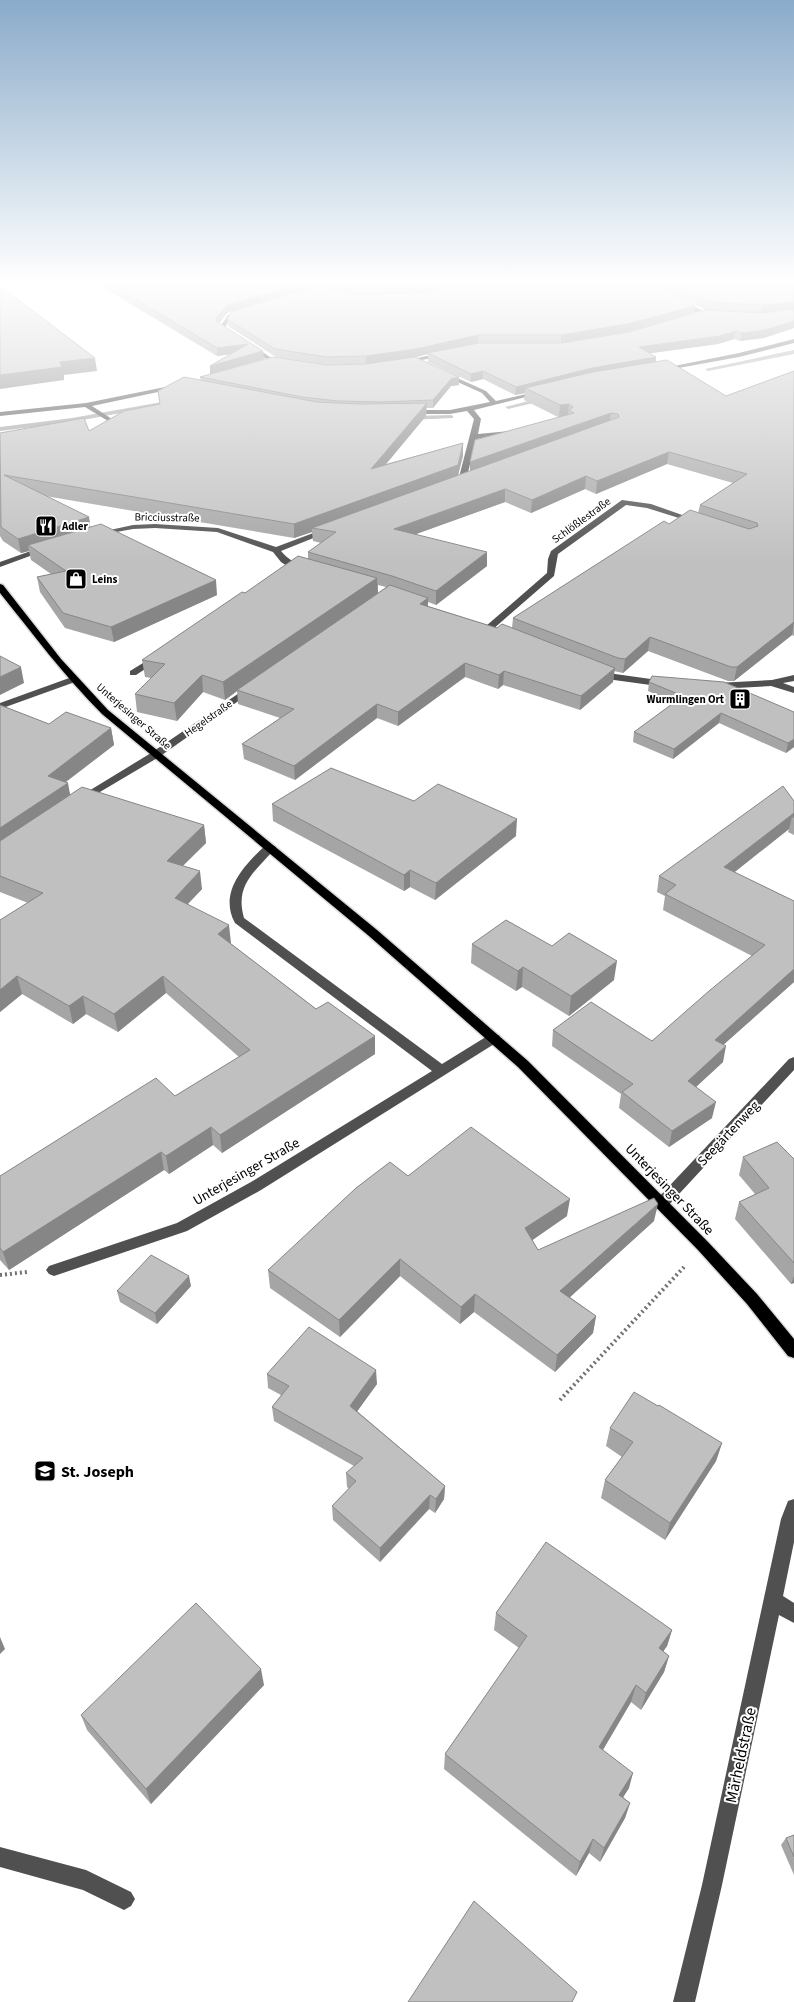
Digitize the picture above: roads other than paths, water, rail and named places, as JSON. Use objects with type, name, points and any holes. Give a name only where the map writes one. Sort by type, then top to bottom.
[{"type":"main road","name":"Unterjesinger Straße","points":[[0,587],[72,680],[106,714],[270,847],[494,1038],[550,1091],[703,1246],[752,1299],[794,1351]]},
{"type":"street","points":[[449,375],[484,392],[495,404]]},
{"type":"street","points":[[0,414],[86,405],[184,386]]},
{"type":"street","points":[[403,412],[450,412],[495,404],[544,392]]},
{"type":"street","points":[[86,405],[111,420]]},
{"type":"street","points":[[462,481],[478,419],[468,409]]},
{"type":"street","points":[[473,437],[522,431]]},
{"type":"street","points":[[453,484],[471,478]]},
{"type":"street","name":"Schlößlestraße","points":[[488,628],[551,574],[554,553],[625,502],[648,506],[704,524]]},
{"type":"street","name":"Bricciusstraße","points":[[91,536],[133,527],[155,526],[218,530],[276,550]]},
{"type":"street","points":[[316,573],[289,568],[276,550],[332,530]]},
{"type":"street","points":[[0,565],[54,546]]},
{"type":"street","points":[[134,673],[165,652]]},
{"type":"street","points":[[594,671],[629,680],[678,685]]},
{"type":"street","points":[[704,686],[772,683],[794,678]]},
{"type":"street","points":[[0,706],[72,680]]},
{"type":"street","name":"Hegelstraße","points":[[71,805],[155,755],[260,682]]},
{"type":"street","points":[[772,683],[794,690]]},
{"type":"street","points":[[270,847],[257,860],[236,891],[234,905],[239,920],[440,1070]]},
{"type":"street","name":"Unterjesinger Straße","points":[[54,1270],[182,1227],[256,1186],[494,1038]]},
{"type":"street","name":"Seegärtenweg","points":[[662,1203],[794,1062]]},
{"type":"street","name":"Märheldstraße","points":[[684,2002],[712,1885],[794,1507]]},
{"type":"street","points":[[774,1601],[794,1614]]},
{"type":"street","points":[[0,1856],[86,1880],[124,1899]]},
{"type":"waterway","points":[[508,407],[544,399]]},
{"type":"waterway","points":[[0,429],[72,420],[173,402]]},
{"type":"waterway","points":[[409,418],[451,417]]},
{"type":"place","name":"Adler","points":[[46,526]]},
{"type":"place","name":"Leins","points":[[76,579]]},
{"type":"place","name":"Wurmlingen Ort","points":[[740,699]]},
{"type":"place","name":"St. Joseph","points":[[45,1471]]}]
